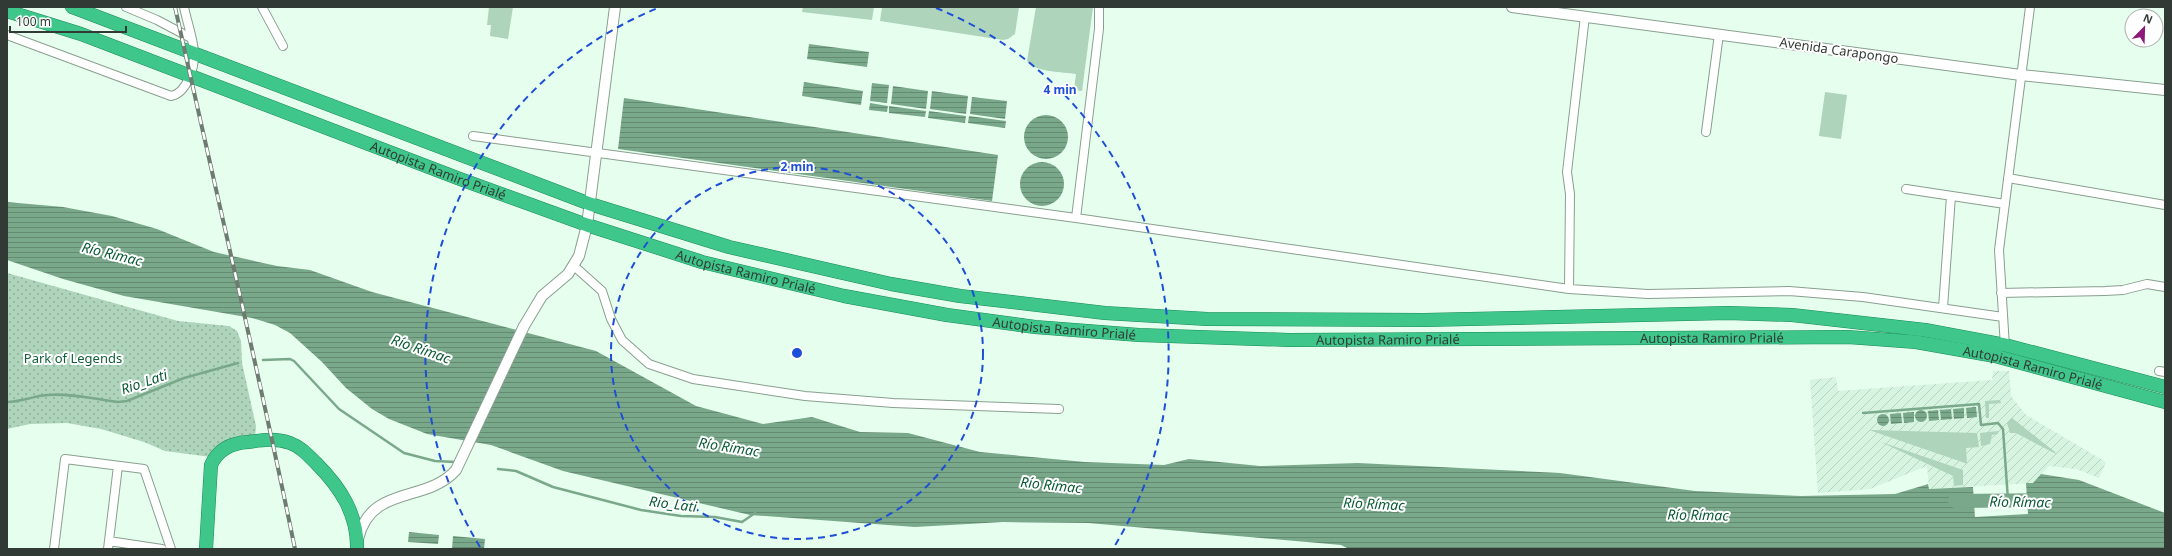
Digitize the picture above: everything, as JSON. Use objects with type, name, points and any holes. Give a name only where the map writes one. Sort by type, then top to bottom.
[{"type":"highway","name":"Autopista Ramiro Prialé","points":[[72,7],[590,204],[729,247],[839,274],[960,296],[1105,313],[1207,319],[1293,320],[1728,314],[1792,315],[1925,330],[2005,345],[2165,387]]},
{"type":"highway","name":"Autopista Ramiro Prialé","points":[[7,11],[81,34],[460,179],[587,225],[702,262],[844,296],[947,315],[1035,327],[1139,335],[1289,340],[1848,337],[1916,342],[2009,360],[2165,402]]},
{"type":"highway","points":[[206,549],[212,465],[214,460],[223,449],[232,445],[273,440],[289,443],[302,449],[332,479],[348,506],[358,545]]},
{"type":"street","points":[[126,7],[157,20],[190,38]]},
{"type":"street","points":[[7,35],[166,95],[177,95],[190,76],[194,53],[184,7]]},
{"type":"street","points":[[262,7],[283,46]]},
{"type":"street","points":[[358,545],[365,521],[378,506],[390,499],[440,484],[456,470],[465,454],[524,326],[542,296],[574,266],[579,256],[587,225],[615,7]]},
{"type":"street","points":[[1076,218],[1099,29],[1099,7]]},
{"type":"street","name":"Avenida Carapongo","points":[[1512,7],[2020,75],[2165,90]]},
{"type":"street","points":[[2009,360],[2005,345],[1999,250],[2020,75],[2030,7]]},
{"type":"street","points":[[1569,289],[1570,194],[1567,172],[1585,16]]},
{"type":"street","points":[[1706,132],[1719,34]]},
{"type":"street","points":[[473,136],[1076,218],[1569,289],[1648,294],[1789,291],[1863,297],[2003,317]]},
{"type":"street","points":[[2008,178],[2165,205]]},
{"type":"street","points":[[1906,189],[2005,204]]},
{"type":"street","points":[[1943,308],[1951,196]]},
{"type":"street","points":[[574,266],[602,290],[611,319],[622,340],[649,364],[693,379],[805,396],[901,403],[1059,409]]},
{"type":"street","points":[[2001,293],[2105,292],[2123,290],[2147,284],[2165,287]]},
{"type":"street","points":[[54,549],[65,459],[144,469],[171,549]]},
{"type":"street","points":[[118,466],[108,545],[162,549]]},
{"type":"shaded area","points":[[1993,371],[2009,371],[2011,396],[2026,415],[2106,462],[2099,478],[2076,469],[2049,466],[2033,483],[1929,489],[1927,466],[1870,489],[1818,493],[1810,380],[1836,377],[1838,391],[1992,380]]},
{"type":"green space","points":[[489,7],[513,7],[508,39],[490,36],[491,25],[487,25]]},
{"type":"green space","points":[[803,7],[874,7],[872,20],[802,12]]},
{"type":"green space","points":[[882,7],[1019,7],[1015,34],[1008,39],[1003,40],[880,21]]},
{"type":"green space","points":[[1036,7],[1093,7],[1082,91],[1074,90],[1076,74],[1042,69],[1030,65],[1027,61]]},
{"type":"green space","points":[[1825,92],[1847,95],[1841,139],[1819,136]]},
{"type":"green space","name":"Park of Legends","points":[[7,273],[178,321],[229,326],[237,331],[241,341],[242,363],[256,426],[255,437],[211,457],[165,451],[144,442],[101,429],[67,423],[30,424],[7,429]]},
{"type":"green space","points":[[2000,400],[2001,403],[1989,404],[1989,418],[1986,418],[1985,401]]},
{"type":"green space","points":[[2012,418],[2056,454],[2016,433],[2010,433],[2007,423]]},
{"type":"green space","points":[[1869,430],[1977,433],[1979,447],[1966,448],[1967,464]]},
{"type":"green space","points":[[1998,431],[1998,434],[1992,435],[1990,444],[1981,446],[1980,433]]},
{"type":"green space","points":[[1881,442],[1963,470],[1963,485],[1954,486],[1953,476]]},
{"type":"water","points":[[809,44],[869,52],[867,67],[807,59]]},
{"type":"water","points":[[804,82],[863,91],[861,105],[802,96]]},
{"type":"water","points":[[872,83],[889,85],[887,103],[870,101]]},
{"type":"water","points":[[893,86],[928,91],[926,109],[891,104]]},
{"type":"water","points":[[932,91],[968,96],[966,114],[930,109]]},
{"type":"water","points":[[972,97],[1007,101],[1005,119],[970,114]]},
{"type":"water","points":[[624,98],[998,155],[992,201],[618,149]]},
{"type":"water","points":[[870,103],[888,106],[887,112],[869,110]]},
{"type":"water","points":[[889,106],[926,111],[925,117],[889,113]]},
{"type":"water","points":[[929,111],[966,116],[965,123],[928,118]]},
{"type":"water","points":[[1042,115],[1050,115],[1055,116],[1062,121],[1067,128],[1067,146],[1062,153],[1055,158],[1042,159],[1034,156],[1027,149],[1024,141],[1024,133],[1027,125],[1034,118]]},
{"type":"water","points":[[969,116],[1006,121],[1005,128],[968,123]]},
{"type":"water","points":[[1038,162],[1046,162],[1051,163],[1058,168],[1063,175],[1063,193],[1058,200],[1051,205],[1038,206],[1030,203],[1023,196],[1020,188],[1020,180],[1023,172],[1030,165]]},
{"type":"water","points":[[7,202],[63,207],[112,216],[157,229],[214,252],[277,266],[310,270],[372,292],[596,351],[696,406],[763,424],[812,417],[860,432],[908,433],[980,452],[1085,462],[1164,465],[1189,459],[1260,466],[1358,463],[1560,473],[1695,491],[1801,496],[1895,494],[1928,484],[1929,489],[1973,487],[1975,517],[2028,514],[2026,483],[2033,483],[2041,474],[2079,480],[2165,513],[2165,549],[1349,549],[1341,545],[1088,523],[1003,522],[915,527],[750,515],[563,471],[491,445],[427,434],[389,419],[372,409],[346,388],[322,362],[290,333],[275,325],[252,318],[124,296],[63,279],[7,260]]},
{"type":"water","points":[[1976,407],[1977,417],[1967,418],[1966,408]]},
{"type":"water","points":[[1964,408],[1964,418],[1954,419],[1953,409]]},
{"type":"water","points":[[1951,409],[1952,419],[1941,420],[1940,410]]},
{"type":"water","points":[[1921,410],[1925,412],[1927,416],[1925,420],[1921,422],[1917,420],[1915,416],[1917,412]]},
{"type":"water","points":[[1938,410],[1939,420],[1929,421],[1928,411]]},
{"type":"water","points":[[1914,412],[1914,422],[1904,423],[1903,413]]},
{"type":"water","points":[[1901,413],[1902,423],[1891,424],[1890,414]]},
{"type":"water","points":[[1883,414],[1887,416],[1889,420],[1887,424],[1883,426],[1879,424],[1877,420],[1879,416]]},
{"type":"water","points":[[409,532],[439,535],[438,544],[408,542]]},
{"type":"water","points":[[453,536],[485,539],[484,549],[452,549]]},
{"type":"waterway","name":"Rio_Lati","points":[[263,360],[290,359],[294,361],[339,409],[404,453],[435,461],[456,462]]},
{"type":"waterway","name":"Rio_Lati","points":[[7,402],[56,395],[118,402],[127,401],[184,378],[238,363]]},
{"type":"waterway","points":[[1863,413],[1979,404],[1981,425],[1998,423],[2003,429],[2008,500]]},
{"type":"waterway","name":"Rio_Lati","points":[[498,469],[516,471],[553,487],[641,510],[681,516],[715,517],[742,522],[755,513]]},
{"type":"waterway","name":"Río Rímac","points":[[1955,501],[2046,500]]},
{"type":"railway","points":[[175,7],[295,549]]}]
